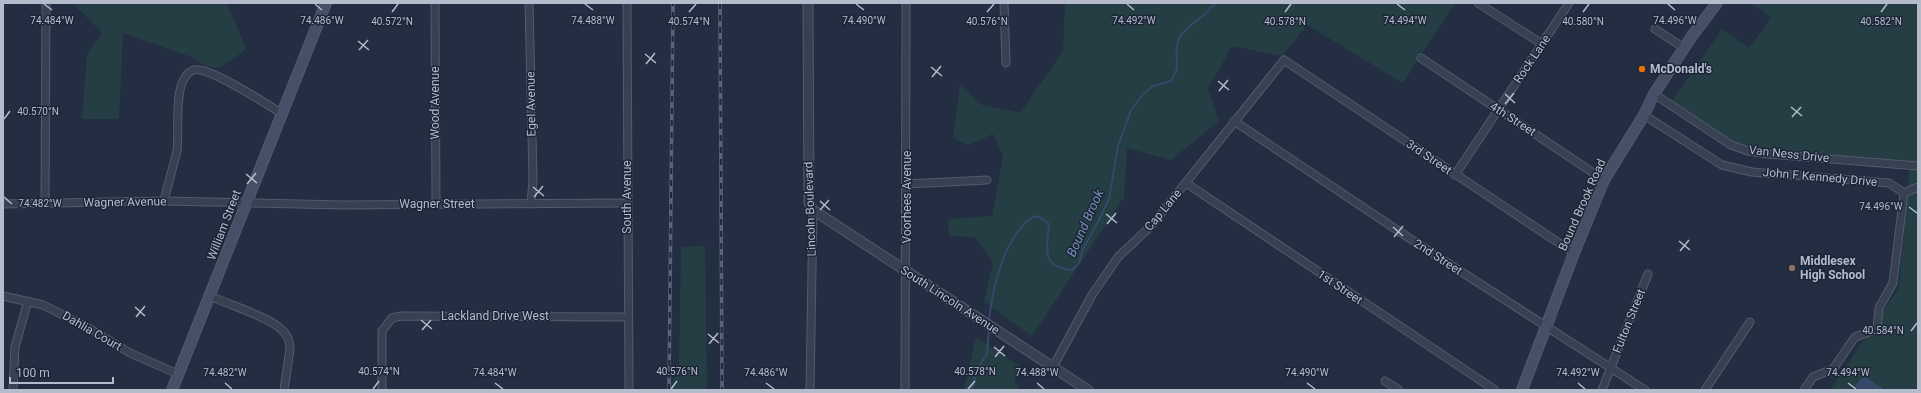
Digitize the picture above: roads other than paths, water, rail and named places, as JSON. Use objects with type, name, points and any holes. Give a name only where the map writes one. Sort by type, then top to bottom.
[{"type":"main road","name":"William Street","points":[[172,390],[326,3]]},
{"type":"main road","name":"Bound Brook Road","points":[[1522,390],[1574,253],[1604,180],[1644,115],[1654,94],[1684,48],[1717,3]]},
{"type":"street","points":[[46,3],[46,204]]},
{"type":"street","name":"Wood Avenue","points":[[435,3],[436,203]]},
{"type":"street","name":"Egel Avenue","points":[[529,3],[533,179],[531,204]]},
{"type":"street","name":"South Avenue","points":[[627,3],[629,390]]},
{"type":"street","name":"Lincoln Boulevard","points":[[808,3],[809,203],[813,210],[810,390]]},
{"type":"street","name":"Voorhees Avenue","points":[[905,390],[907,184],[906,3]]},
{"type":"street","points":[[1004,3],[1006,62]]},
{"type":"street","points":[[1478,3],[1542,44]]},
{"type":"street","name":"Rock Lane","points":[[1455,174],[1569,3]]},
{"type":"street","points":[[1655,29],[1684,48]]},
{"type":"street","name":"4th Street","points":[[1421,58],[1604,180]]},
{"type":"street","name":"Cap Lane","points":[[1053,367],[1092,295],[1118,258],[1151,226],[1284,60]]},
{"type":"street","name":"3rd Street","points":[[1284,60],[1574,253]]},
{"type":"street","points":[[164,201],[178,144],[178,95],[183,81],[194,70],[206,72],[221,79],[281,113]]},
{"type":"street","name":"Van Ness Drive","points":[[1654,94],[1732,145],[1748,151],[1768,154],[1917,166]]},
{"type":"street","name":"John F Kennedy Drive","points":[[1644,115],[1722,165],[1752,172],[1889,183],[1904,193]]},
{"type":"street","name":"2nd Street","points":[[1234,121],[1546,328],[1645,390]]},
{"type":"street","points":[[907,184],[987,180]]},
{"type":"street","name":"1st Street","points":[[1186,183],[1495,390]]},
{"type":"street","points":[[1804,390],[1813,377],[1833,369],[1856,338],[1877,329],[1879,308],[1893,283],[1904,193],[1918,187]]},
{"type":"street","name":"Wagner Avenue","points":[[3,204],[164,201],[246,203]]},
{"type":"street","name":"Wagner Street","points":[[246,203],[343,205],[436,203],[627,203]]},
{"type":"street","name":"South Lincoln Avenue","points":[[813,210],[1088,390]]},
{"type":"street","name":"Fulton Street","points":[[1602,390],[1648,274]]},
{"type":"street","name":"Dahlia Court","points":[[3,296],[44,304],[87,327],[130,353],[178,374]]},
{"type":"street","points":[[210,296],[275,324],[285,333],[290,343],[290,349],[284,390]]},
{"type":"street","points":[[12,390],[15,347],[28,301]]},
{"type":"street","name":"Lackland Drive West","points":[[382,390],[382,331],[392,318],[401,316],[628,317]]},
{"type":"street","points":[[1704,390],[1750,322]]},
{"type":"street","points":[[1385,382],[1399,390]]},
{"type":"water","points":[[1863,375],[1880,387],[1883,387],[1881,390],[1860,390],[1855,387]]},
{"type":"waterway","name":"Bound Brook","points":[[989,322],[993,294],[1001,264],[1007,249],[1015,236],[1034,216],[1041,218],[1049,224],[1047,249],[1050,261],[1062,268],[1072,270],[1079,263],[1083,249],[1109,199],[1118,146],[1131,110],[1144,93],[1153,86],[1171,81],[1177,69],[1177,49],[1182,33],[1207,13],[1215,3]]},
{"type":"waterway","name":"Bound Brook","points":[[972,390],[977,369],[987,354],[989,329]]},
{"type":"railway","points":[[669,390],[673,3]]},
{"type":"railway","points":[[720,3],[722,390]]},
{"type":"place","name":"McDonald's","points":[[1642,69]]},
{"type":"place","name":"Middlesex High School","points":[[1792,268]]}]
